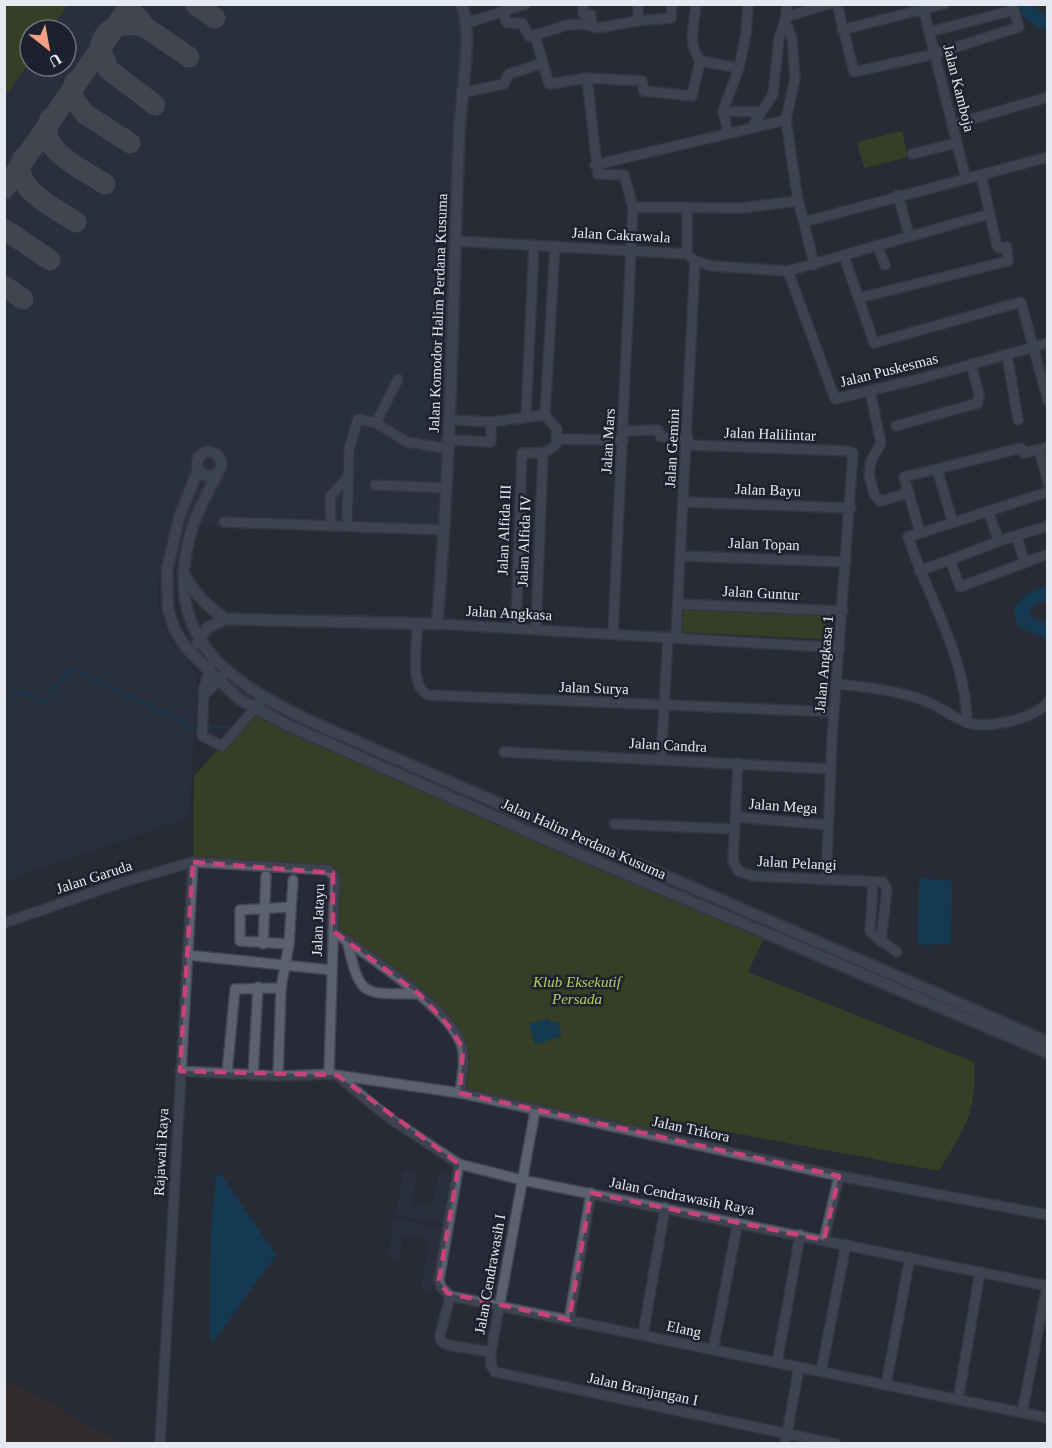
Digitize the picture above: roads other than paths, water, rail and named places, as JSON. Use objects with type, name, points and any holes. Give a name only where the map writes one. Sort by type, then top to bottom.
[{"type":"street","name":"Jalan Komodor Halim Perdana Kusuma","points":[[437,624],[447,488],[462,93],[467,22],[461,4]]},
{"type":"street","points":[[467,22],[503,13],[526,4]]},
{"type":"street","points":[[583,4],[583,14],[591,15],[592,26]]},
{"type":"street","points":[[638,4],[638,21]]},
{"type":"street","points":[[503,13],[507,23],[522,23],[529,36],[567,26],[584,24],[592,26],[671,18],[672,4]]},
{"type":"street","points":[[535,35],[549,84],[587,78],[642,81],[644,91],[693,96],[700,61],[692,49],[690,39],[696,4]]},
{"type":"street","points":[[728,133],[723,111],[739,68],[746,34],[748,4]]},
{"type":"street","points":[[752,127],[775,88],[779,38],[787,4]]},
{"type":"street","points":[[785,19],[828,4]]},
{"type":"street","points":[[837,4],[854,72],[935,54],[1019,27],[1013,8],[929,32]]},
{"type":"street","points":[[842,30],[945,4]]},
{"type":"street","name":"Jalan Kamboja","points":[[923,8],[966,179]]},
{"type":"street","points":[[785,19],[792,38],[795,78],[786,120],[798,201],[814,265]]},
{"type":"street","points":[[700,61],[739,68]]},
{"type":"street","points":[[462,93],[504,84],[509,74],[543,63]]},
{"type":"street","points":[[587,78],[595,165],[786,120]]},
{"type":"street","points":[[952,125],[1047,97]]},
{"type":"street","points":[[723,111],[761,112]]},
{"type":"street","points":[[912,154],[957,143]]},
{"type":"street","points":[[804,222],[1047,157]]},
{"type":"street","name":"Jalan Mars","points":[[595,165],[599,175],[624,175],[633,207],[613,633]]},
{"type":"street","points":[[859,298],[1007,262],[1010,259],[1007,248],[998,248],[981,175]]},
{"type":"street","points":[[898,195],[909,235]]},
{"type":"street","points":[[633,207],[740,208],[798,201]]},
{"type":"street","points":[[687,207],[687,254]]},
{"type":"street","points":[[695,261],[750,270],[788,271],[989,214]]},
{"type":"street","name":"Jalan Cakrawala","points":[[456,241],[687,254],[695,261]]},
{"type":"street","points":[[877,244],[885,265]]},
{"type":"street","points":[[526,416],[534,245]]},
{"type":"street","points":[[545,415],[555,246]]},
{"type":"street","points":[[844,256],[875,343],[1020,302],[1047,401]]},
{"type":"street","name":"Jalan Gemini","points":[[661,760],[664,706],[678,604],[695,261]]},
{"type":"street","name":"Jalan Puskesmas","points":[[788,271],[833,398],[870,391],[1047,343]]},
{"type":"street","points":[[1007,355],[1018,420]]},
{"type":"street","points":[[896,426],[978,403],[979,395],[971,364]]},
{"type":"street","points":[[376,423],[398,379]]},
{"type":"street","points":[[870,391],[881,443],[871,461],[869,474],[874,494],[880,501],[909,493]]},
{"type":"street","points":[[450,420],[491,422],[545,415],[556,425],[558,439],[553,447],[543,453]]},
{"type":"street","points":[[347,525],[349,449],[358,419],[376,423],[408,442],[449,444],[491,442],[491,422]]},
{"type":"street","name":"Jalan Halilintar","points":[[623,436],[658,430],[661,437],[687,442],[851,452]]},
{"type":"street","points":[[558,439],[623,436]]},
{"type":"street","points":[[920,532],[905,476],[1021,448],[1024,453],[1043,448],[1047,483]]},
{"type":"street","points":[[199,641],[186,612],[183,573],[193,525],[222,467],[221,461],[212,452],[200,456],[196,465],[198,470],[207,476],[217,474]]},
{"type":"street","name":"Jalan Angkasa 1","points":[[826,880],[834,712],[851,508],[853,463],[851,452]]},
{"type":"street","name":"Jalan Alfida III","points":[[516,628],[522,453],[543,453]]},
{"type":"street","name":"Jalan Alfida IV","points":[[536,629],[543,453]]},
{"type":"street","points":[[937,469],[953,523]]},
{"type":"street","name":"Jalan Halim Perdana Kusuma","points":[[198,470],[178,519],[165,588],[174,628],[192,654],[217,679],[254,709],[674,895],[1047,1053]]},
{"type":"street","points":[[331,524],[330,496],[348,477]]},
{"type":"street","points":[[375,485],[447,488]]},
{"type":"street","points":[[968,723],[966,693],[960,667],[908,537],[1047,492]]},
{"type":"street","name":"Jalan Bayu","points":[[684,502],[851,508]]},
{"type":"street","points":[[988,511],[999,541]]},
{"type":"street","points":[[224,522],[331,524],[444,530]]},
{"type":"street","points":[[920,571],[999,541],[1047,526]]},
{"type":"street","points":[[1016,536],[1025,563]]},
{"type":"street","points":[[950,560],[960,586],[1047,554]]},
{"type":"street","name":"Jalan Topan","points":[[680,556],[846,562]]},
{"type":"street","points":[[183,573],[204,603],[226,619]]},
{"type":"street","name":"Jalan Guntur","points":[[678,604],[843,611]]},
{"type":"street","points":[[192,654],[212,624],[226,619]]},
{"type":"street","name":"Jalan Angkasa","points":[[226,619],[437,624],[840,648]]},
{"type":"street","name":"Jalan Surya","points":[[417,624],[417,680],[423,692],[428,695],[834,712]]},
{"type":"street","name":"Jalan Halim Perdana Kusuma","points":[[199,641],[245,687],[323,728],[1047,1042]]},
{"type":"street","points":[[215,657],[208,670],[202,731],[222,746],[264,698]]},
{"type":"street","points":[[204,696],[217,679],[228,671]]},
{"type":"street","points":[[838,684],[878,689],[921,699],[968,723],[986,725],[1038,713],[1047,702]]},
{"type":"street","name":"Jalan Candra","points":[[504,752],[831,769]]},
{"type":"street","name":"Jalan Pelangi","points":[[738,763],[733,860],[743,874],[873,882]]},
{"type":"street","name":"Jalan Mega","points":[[736,817],[828,825]]},
{"type":"street","points":[[614,824],[735,829]]},
{"type":"street","name":"Jalan Garuda","points":[[4,923],[77,897],[193,862]]},
{"type":"street","name":"Jalan Jatayu","points":[[193,862],[330,871],[335,877],[332,970],[333,1075]]},
{"type":"street","name":"Rajawali Raya","points":[[160,1443],[171,1294],[180,1071],[193,862]]},
{"type":"street","points":[[263,944],[266,876]]},
{"type":"street","points":[[278,1076],[281,988],[287,966],[293,880]]},
{"type":"street","points":[[881,942],[887,886],[881,882],[873,882],[868,927],[871,935],[881,942],[897,952]]},
{"type":"street","points":[[871,906],[885,909]]},
{"type":"street","points":[[289,944],[263,944],[239,939],[240,910],[291,907]]},
{"type":"street","points":[[333,931],[419,994],[448,1025],[463,1048],[460,1093]]},
{"type":"street","points":[[346,941],[355,975],[363,987],[383,993],[419,994]]},
{"type":"street","points":[[187,955],[332,970]]},
{"type":"street","points":[[227,1073],[234,990],[237,987],[281,988]]},
{"type":"street","points":[[253,1075],[258,987]]},
{"type":"street","name":"Jalan Trikora","points":[[180,1071],[278,1076],[333,1075],[460,1093],[838,1176],[1047,1215]]},
{"type":"street","name":"Jalan Cendrawasih Raya","points":[[333,1075],[388,1117],[459,1164],[522,1180],[1047,1286]]},
{"type":"street","name":"Jalan Cendrawasih I","points":[[495,1372],[491,1365],[491,1352],[535,1111]]},
{"type":"street","points":[[459,1164],[439,1281],[441,1287],[450,1296],[440,1336],[441,1341],[448,1345],[491,1352]]},
{"type":"street","points":[[824,1240],[838,1176]]},
{"type":"street","points":[[569,1320],[591,1193]]},
{"type":"street","points":[[643,1335],[665,1208]]},
{"type":"street","points":[[713,1350],[738,1222]]},
{"type":"street","points":[[777,1363],[800,1235]]},
{"type":"street","points":[[822,1372],[846,1244]]},
{"type":"street","points":[[886,1385],[910,1257]]},
{"type":"street","points":[[958,1400],[980,1272]]},
{"type":"street","points":[[1022,1413],[1047,1286]]},
{"type":"street","name":"Elang","points":[[450,1296],[1047,1418]]},
{"type":"street","points":[[786,1439],[799,1368]]},
{"type":"street","name":"Jalan Branjangan I","points":[[495,1372],[786,1439],[836,1443]]},
{"type":"water","points":[[919,878],[952,881],[951,944],[917,945]]},
{"type":"water","points":[[549,1018],[551,1023],[558,1021],[562,1036],[535,1045],[529,1024]]},
{"type":"water","points":[[216,1174],[223,1177],[276,1255],[214,1341],[210,1339],[211,1231]]},
{"type":"waterway","points":[[1018,4],[1043,22],[1048,22]]},
{"type":"waterway","points":[[1048,592],[1030,600],[1021,611],[1024,622],[1048,632]]},
{"type":"waterway","points":[[4,695],[23,692],[42,704],[72,668],[198,729]]},
{"type":"waterway","points":[[204,728],[234,727]]},
{"type":"park label","name":"Klub Eksekutif Persada","points":[[577,990]]}]
